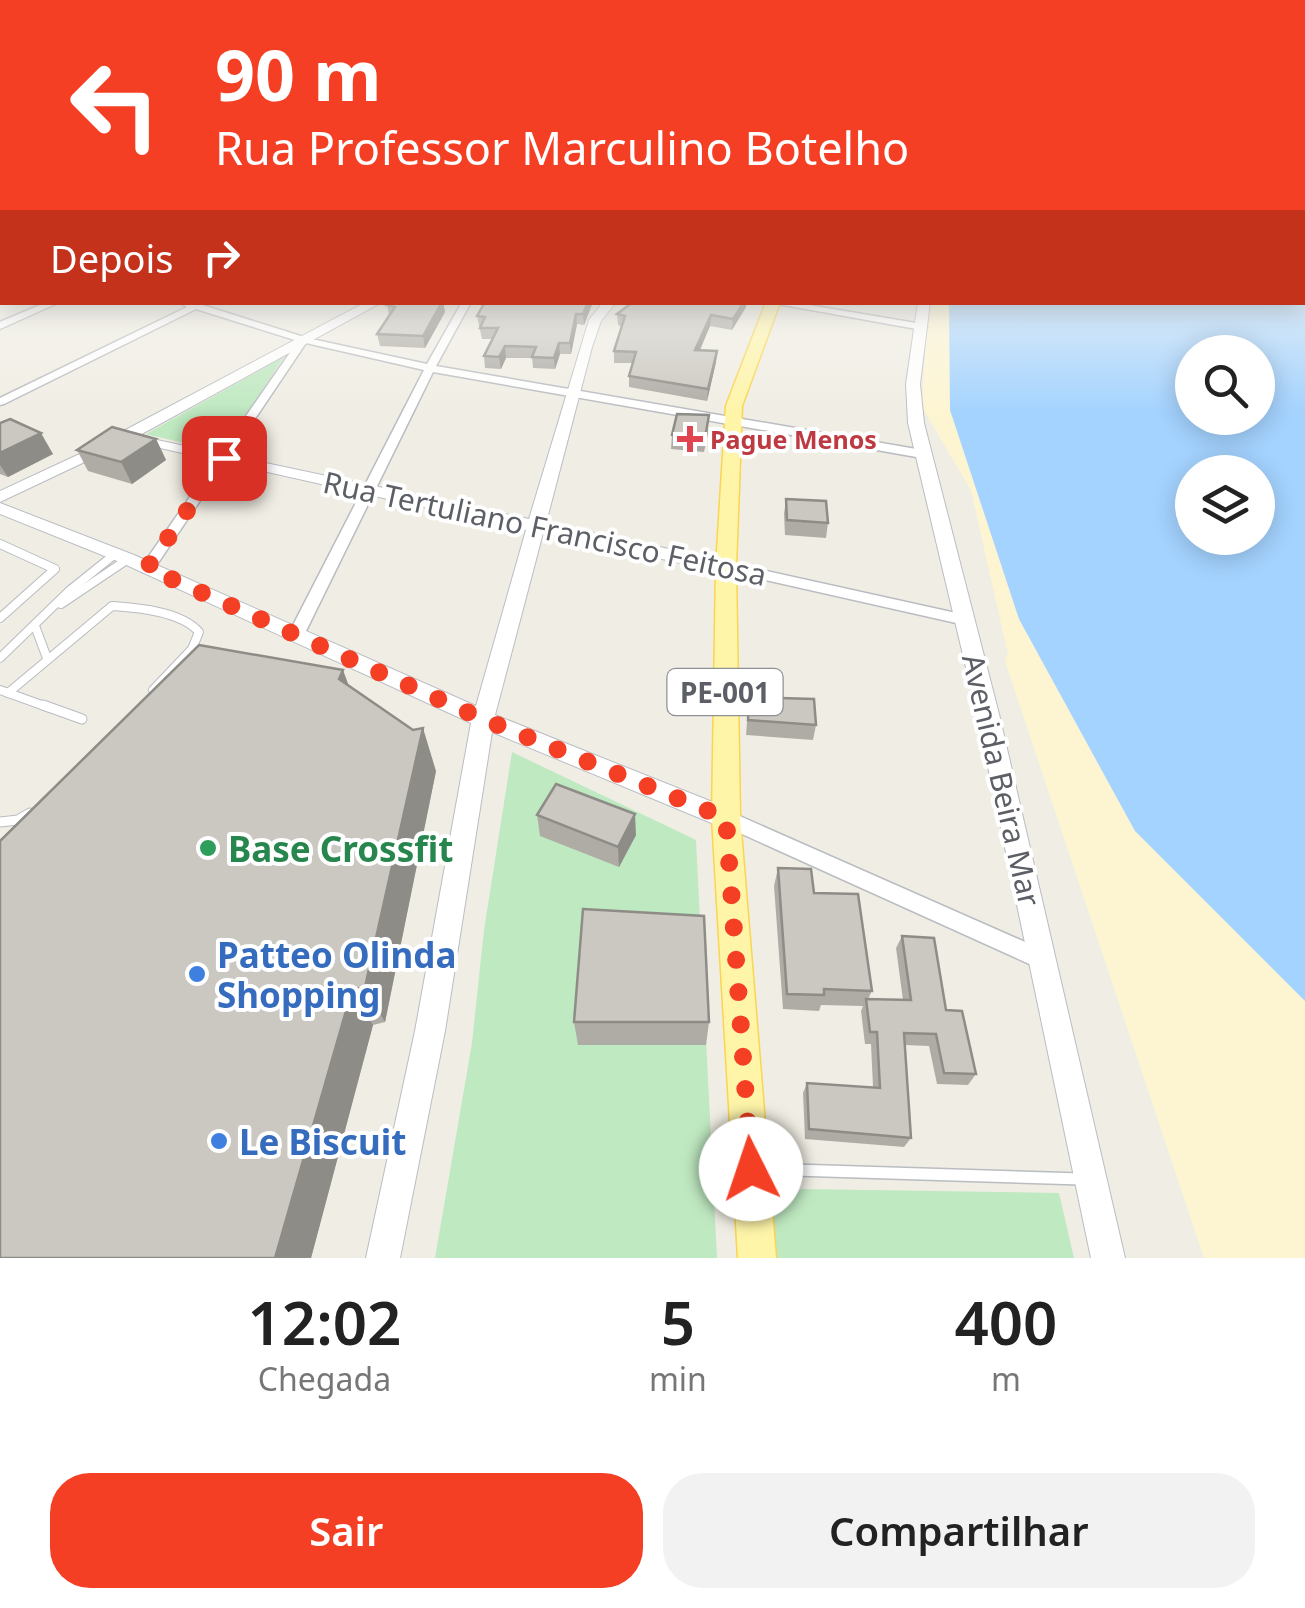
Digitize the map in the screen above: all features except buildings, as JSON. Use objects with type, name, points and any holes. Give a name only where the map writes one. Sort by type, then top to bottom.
[{"type":"main road","name":"PE-001","points":[[758,1258],[726,818],[726,566],[736,392],[772,305]]},
{"type":"street","points":[[0,326],[49,305]]},
{"type":"street","points":[[0,402],[200,305],[304,340],[430,368],[922,454]]},
{"type":"street","points":[[1,507],[72,472],[90,455],[370,305]]},
{"type":"street","points":[[296,635],[465,305]]},
{"type":"street","points":[[383,1258],[430,1031],[483,719],[538,528],[571,392],[590,331],[608,305]]},
{"type":"street","points":[[785,305],[922,327]]},
{"type":"street","name":"Avenida Beira Mar","points":[[924,305],[912,393],[922,454],[966,620],[1108,1258]]},
{"type":"street","points":[[147,568],[304,340]]},
{"type":"street","name":"Rua Tertuliano Francisco Feitosa","points":[[124,437],[966,620]]},
{"type":"street","points":[[1,507],[121,556],[483,719],[726,818],[1043,960]]},
{"type":"lane","points":[[0,544],[55,570],[0,618]]},
{"type":"lane","points":[[57,605],[79,595],[121,556]]},
{"type":"lane","points":[[0,658],[57,605],[121,556]]},
{"type":"lane","points":[[4,691],[116,605],[132,605],[194,625],[199,632],[198,641],[144,700]]},
{"type":"lane","points":[[35,626],[47,658]]},
{"type":"lane","points":[[4,691],[82,718]]},
{"type":"lane","points":[[0,822],[22,819],[39,806]]},
{"type":"lane","points":[[751,1169],[1090,1179]]},
{"type":"green space","points":[[284,357],[221,452],[146,434]]},
{"type":"green space","points":[[512,752],[696,840],[717,1258],[435,1258],[472,1043],[484,930]]},
{"type":"green space","points":[[802,1189],[1059,1193],[1074,1258],[777,1258],[772,1199]]},
{"type":"sand","points":[[928,305],[949,305],[950,410],[1022,616],[1020,621],[1135,831],[1305,1001],[1305,1258],[1204,1258],[1005,661],[1008,654],[971,490],[922,407]]},
{"type":"water","points":[[949,305],[1305,305],[1305,1001],[1135,831],[1019,619],[950,410]]},
{"type":"place","name":"Pague Menos","points":[[690,439]]},
{"type":"place","name":"Base Crossfit","points":[[208,848]]},
{"type":"place","name":"Patteo Olinda Shopping","points":[[197,974]]},
{"type":"place","name":"Le Biscuit","points":[[219,1141]]},
{"type":"route","points":[[224,458],[147,568],[483,719],[726,818],[751,1169]]}]
